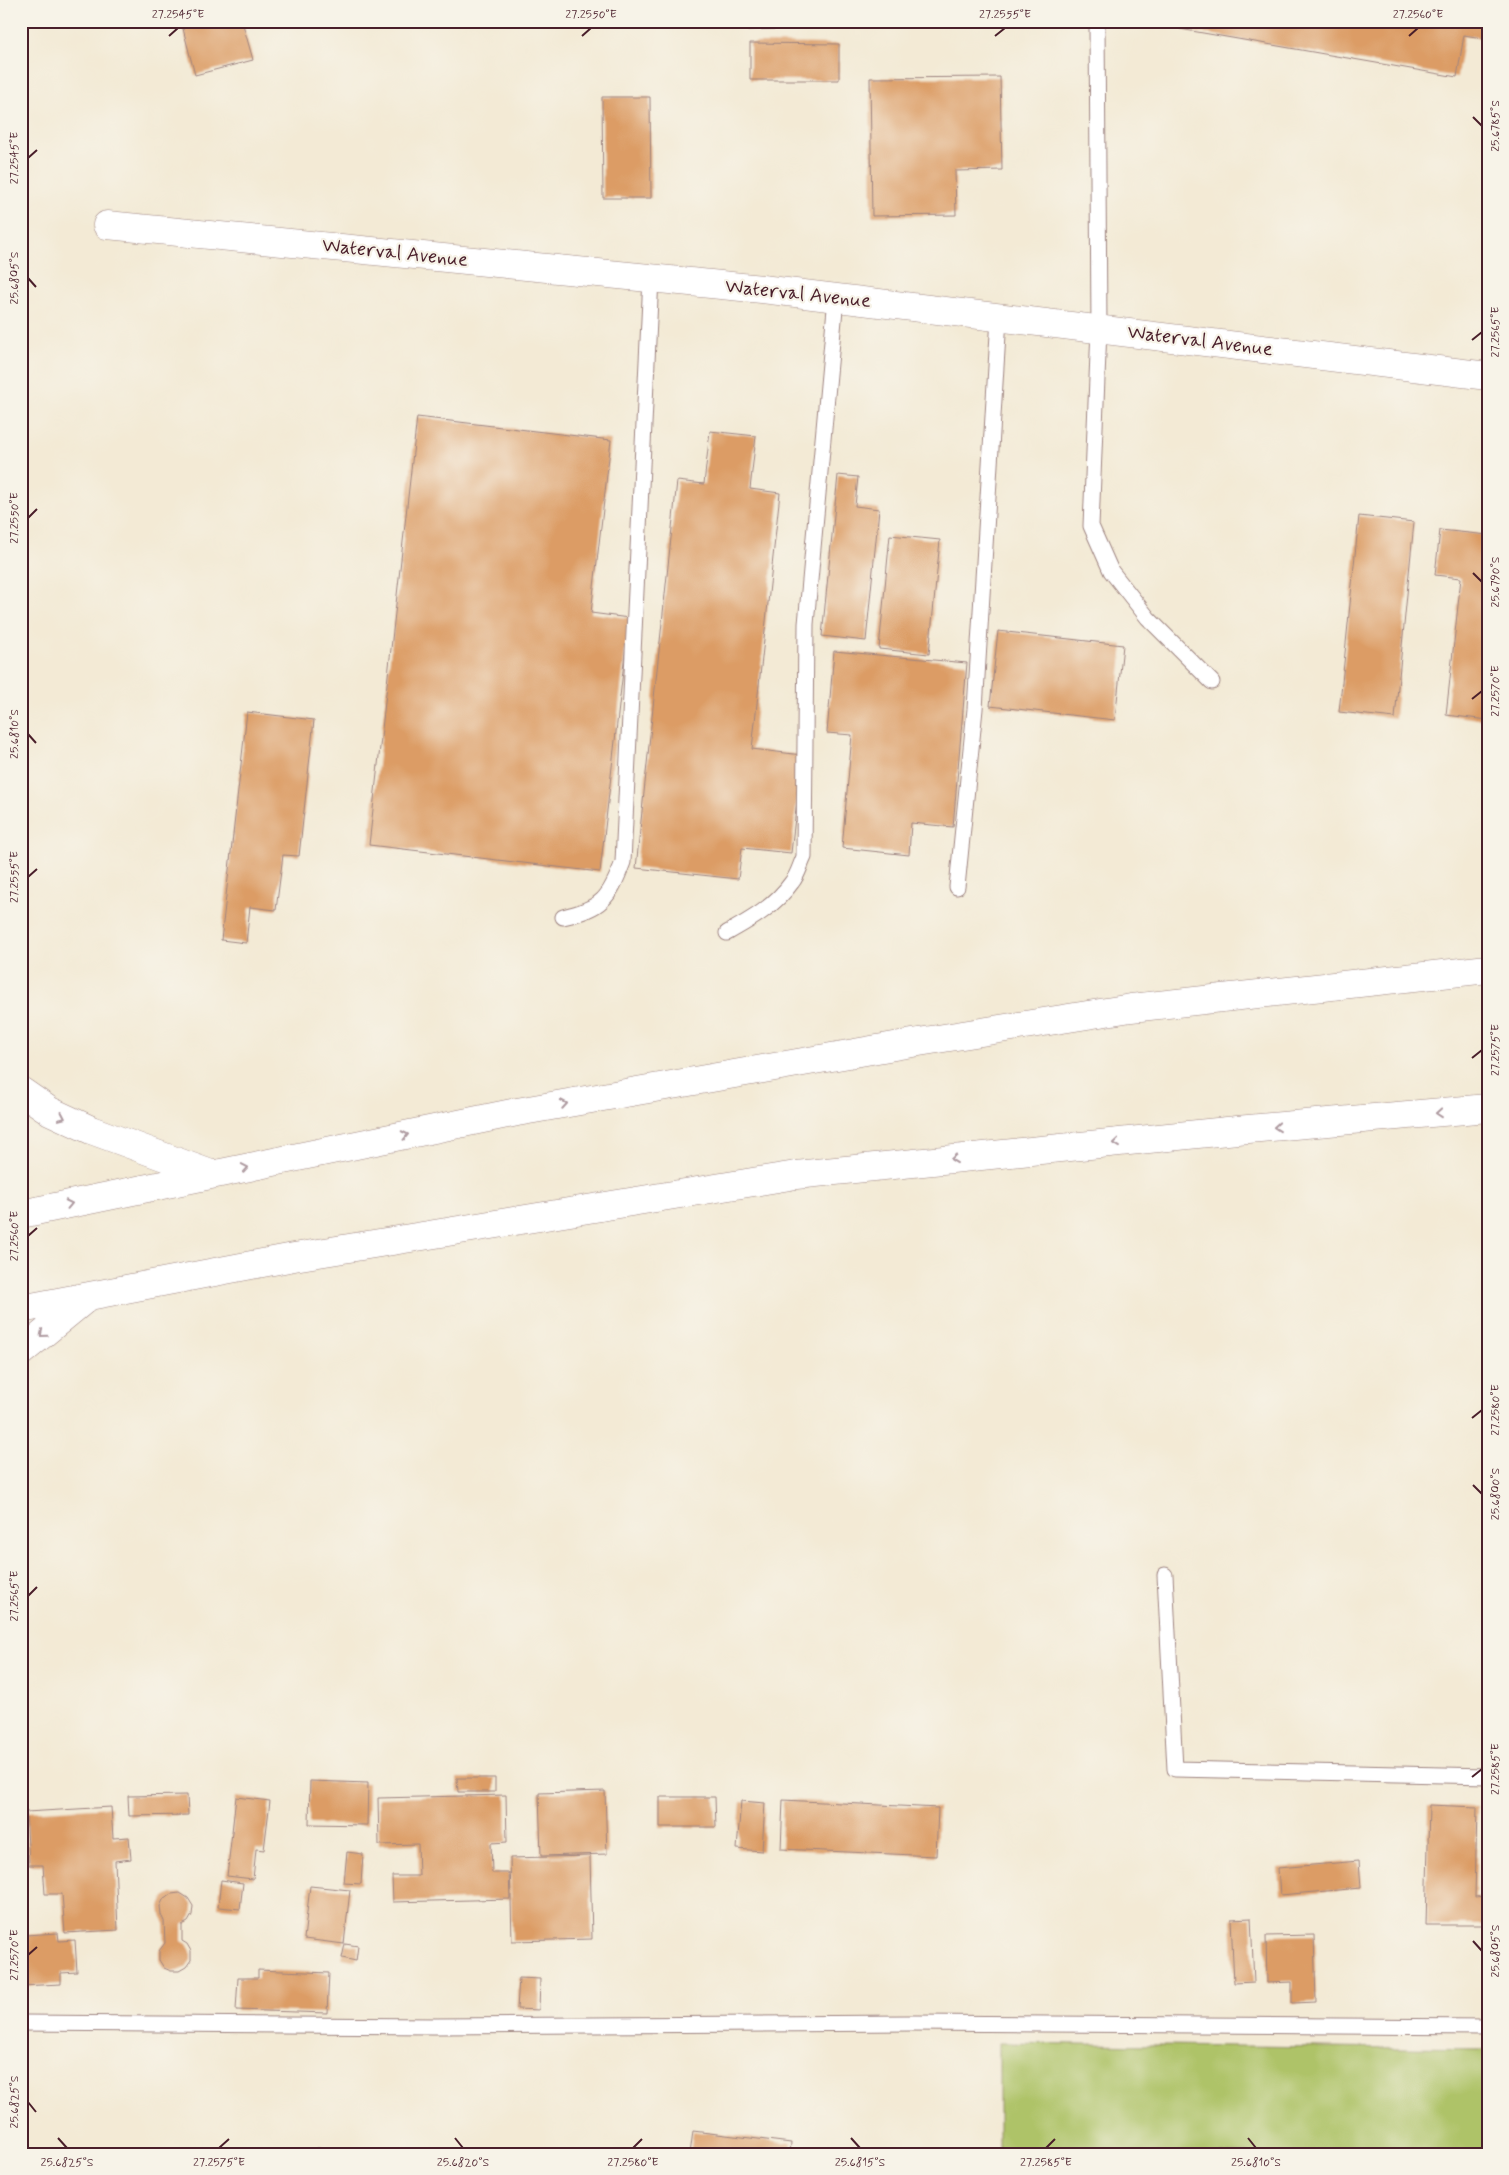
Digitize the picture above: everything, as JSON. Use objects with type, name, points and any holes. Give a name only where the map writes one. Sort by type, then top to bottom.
[{"type":"main road","name":"Waterval Avenue","points":[[107,225],[836,298],[1488,376]]},
{"type":"main road","points":[[21,1214],[517,1112],[920,1042],[1131,1008],[1488,969]]},
{"type":"main road","points":[[21,1091],[50,1111],[91,1130],[211,1174]]},
{"type":"main road","points":[[21,1308],[294,1257],[796,1175],[1237,1130],[1488,1108]]},
{"type":"main road","points":[[21,1352],[92,1295]]},
{"type":"lane","points":[[1097,21],[1099,329],[1090,526],[1111,571],[1148,618],[1212,682]]},
{"type":"lane","points":[[563,917],[589,911],[602,901],[615,883],[622,862],[651,278]]},
{"type":"lane","points":[[727,933],[758,916],[771,904],[793,881],[804,856],[806,624],[836,298]]},
{"type":"lane","points":[[957,887],[975,709],[999,318]]},
{"type":"lane","points":[[1165,1576],[1175,1769],[1488,1776]]},
{"type":"lane","points":[[21,2023],[445,2026],[921,2023],[1488,2027]]},
{"type":"green space","points":[[999,2043],[1488,2049],[1488,2154],[999,2154]]},
{"type":"building","points":[[181,21],[242,21],[253,60],[195,75]]},
{"type":"building","points":[[744,21],[778,21],[778,29],[744,30]]},
{"type":"building","points":[[1182,21],[1488,21],[1488,39],[1464,35],[1457,77],[1180,29]]},
{"type":"building","points":[[750,43],[839,44],[839,80],[750,80]]},
{"type":"building","points":[[1000,77],[1002,170],[955,171],[956,215],[872,216],[870,78]]},
{"type":"building","points":[[602,97],[650,97],[651,198],[603,198]]},
{"type":"building","points":[[417,417],[611,440],[591,613],[629,618],[600,872],[369,845]]},
{"type":"building","points":[[710,431],[756,436],[750,489],[780,493],[752,749],[802,755],[791,853],[742,848],[738,879],[636,868],[677,481],[704,484]]},
{"type":"building","points":[[838,475],[858,477],[855,506],[879,509],[866,641],[822,636]]},
{"type":"building","points":[[1359,516],[1414,522],[1395,718],[1339,712]]},
{"type":"building","points":[[1440,530],[1488,535],[1488,720],[1446,715],[1461,578],[1435,575]]},
{"type":"building","points":[[890,535],[940,540],[929,654],[879,649]]},
{"type":"building","points":[[998,631],[1123,645],[1115,720],[990,706]]},
{"type":"building","points":[[834,651],[967,663],[953,827],[911,823],[909,855],[842,848],[852,735],[827,733]]},
{"type":"building","points":[[247,712],[314,720],[299,856],[283,855],[276,910],[250,907],[246,943],[221,940]]},
{"type":"building","points":[[457,1778],[495,1778],[495,1792],[458,1792]]},
{"type":"building","points":[[310,1781],[368,1783],[367,1825],[309,1824]]},
{"type":"building","points":[[605,1791],[607,1854],[541,1856],[539,1793]]},
{"type":"building","points":[[187,1795],[188,1815],[129,1816],[128,1796]]},
{"type":"building","points":[[506,1795],[507,1842],[491,1843],[492,1873],[509,1873],[510,1899],[393,1902],[392,1876],[419,1876],[418,1844],[379,1845],[378,1798]]},
{"type":"building","points":[[236,1797],[270,1801],[264,1850],[256,1849],[253,1879],[227,1876]]},
{"type":"building","points":[[660,1797],[715,1797],[716,1827],[660,1827]]},
{"type":"building","points":[[783,1800],[938,1808],[936,1856],[781,1849]]},
{"type":"building","points":[[741,1801],[765,1803],[762,1851],[737,1849]]},
{"type":"building","points":[[1429,1805],[1477,1807],[1475,1897],[1488,1896],[1488,1925],[1426,1925]]},
{"type":"building","points":[[111,1807],[113,1838],[129,1837],[131,1859],[115,1861],[118,1930],[65,1933],[62,1894],[45,1894],[43,1865],[29,1865],[26,1812]]},
{"type":"building","points":[[347,1852],[363,1854],[361,1884],[344,1883]]},
{"type":"building","points":[[590,1856],[592,1939],[512,1941],[510,1858]]},
{"type":"building","points":[[1359,1861],[1361,1888],[1280,1895],[1278,1868]]},
{"type":"building","points":[[221,1880],[243,1883],[240,1909],[218,1907]]},
{"type":"building","points":[[310,1886],[350,1890],[344,1944],[304,1939]]},
{"type":"building","points":[[180,1893],[188,1898],[193,1906],[192,1915],[188,1922],[182,1925],[182,1941],[187,1944],[191,1951],[191,1960],[186,1967],[179,1971],[171,1971],[164,1968],[159,1960],[159,1951],[165,1943],[164,1921],[160,1906],[164,1898],[171,1894]]},
{"type":"building","points":[[1251,1918],[1254,1982],[1234,1983],[1231,1919]]},
{"type":"building","points":[[58,1933],[59,1941],[75,1940],[77,1972],[61,1973],[61,1984],[21,1986],[21,1969],[24,1969],[23,1955],[26,1955],[25,1935]]},
{"type":"building","points":[[1314,1935],[1316,2002],[1292,2003],[1292,1982],[1267,1983],[1266,1936]]},
{"type":"building","points":[[345,1944],[358,1946],[356,1961],[342,1958]]},
{"type":"building","points":[[258,1970],[329,1973],[327,2013],[236,2010],[238,1978],[258,1978]]},
{"type":"building","points":[[519,1978],[540,1979],[539,2010],[517,2009]]},
{"type":"building","points":[[693,2131],[791,2143],[790,2154],[690,2154]]},
{"type":"building","points":[[317,2148],[369,2152],[369,2154],[317,2154]]},
{"type":"building","points":[[23,2151],[70,2152],[70,2154],[23,2154]]}]
